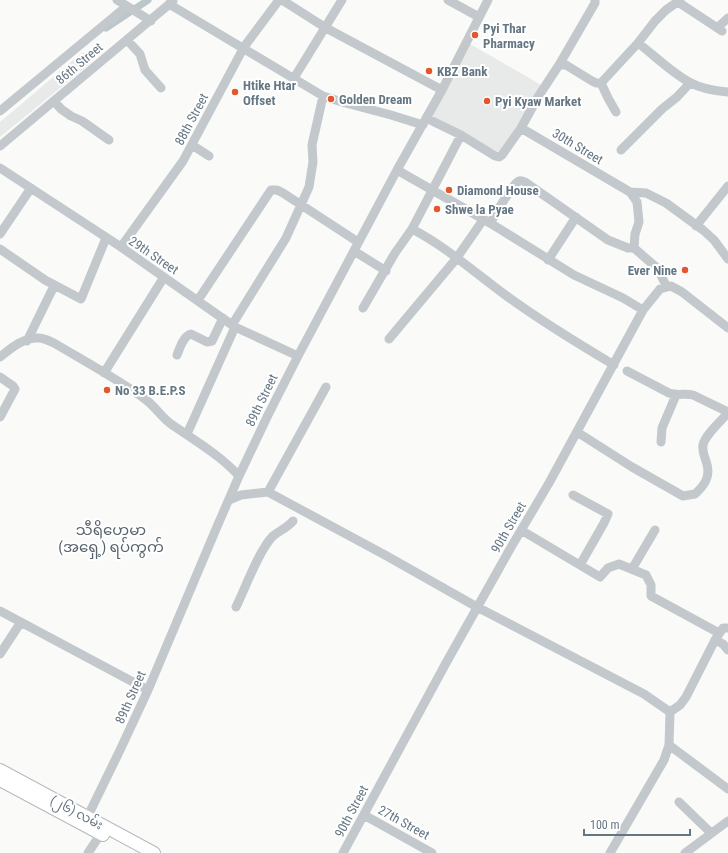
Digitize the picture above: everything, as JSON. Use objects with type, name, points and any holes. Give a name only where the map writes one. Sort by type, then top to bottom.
[{"type":"main road","name":"(၂၆) လမ်း","points":[[1,777],[103,830],[154,853]]},
{"type":"main road","name":"(၂၆) လမ်း","points":[[103,830],[137,853]]},
{"type":"street","points":[[117,0],[148,19]]},
{"type":"street","points":[[280,0],[326,28],[442,90]]},
{"type":"street","name":"88th Street","points":[[120,247],[183,161],[244,48],[280,0]]},
{"type":"street","points":[[294,78],[342,0]]},
{"type":"street","points":[[448,0],[479,17]]},
{"type":"street","name":"89th Street","points":[[85,821],[148,690],[238,476],[298,356],[358,242],[442,90],[488,0]]},
{"type":"street","points":[[171,2],[323,96],[424,122],[461,135],[486,152],[499,157],[509,146],[521,128],[595,3],[595,0]]},
{"type":"street","points":[[601,83],[638,43],[655,21],[666,10],[679,1],[720,29],[728,18]]},
{"type":"street","name":"86th Street","points":[[0,146],[127,40],[148,19],[171,2]]},
{"type":"street","points":[[0,112],[129,7]]},
{"type":"street","points":[[127,40],[140,54],[145,70],[160,88]]},
{"type":"street","points":[[638,43],[690,83],[728,92]]},
{"type":"street","points":[[559,65],[566,65],[592,81],[601,83]]},
{"type":"street","points":[[601,83],[616,112]]},
{"type":"street","points":[[621,150],[662,109],[677,98],[690,83]]},
{"type":"street","points":[[187,434],[234,326],[286,238],[309,188],[312,162],[312,144],[323,96]]},
{"type":"street","points":[[54,101],[61,109],[82,121],[109,140]]},
{"type":"street","name":"30th Street","points":[[521,128],[630,192]]},
{"type":"street","points":[[363,308],[386,271],[395,253],[412,229],[461,135]]},
{"type":"street","points":[[192,145],[209,156]]},
{"type":"street","name":"29th Street","points":[[0,168],[120,247],[234,326],[298,356]]},
{"type":"street","points":[[397,170],[487,222],[574,276],[617,295],[643,310]]},
{"type":"street","points":[[389,339],[487,222],[519,181],[522,180],[608,240],[624,247],[634,248],[657,268],[667,286],[674,287],[682,292],[728,328]]},
{"type":"street","points":[[696,226],[728,186]]},
{"type":"street","points":[[0,234],[31,188]]},
{"type":"street","points":[[198,300],[225,261],[268,192],[273,189],[302,205],[358,242]]},
{"type":"street","points":[[630,192],[646,193],[666,203],[703,230],[714,240],[728,259]]},
{"type":"street","points":[[630,192],[637,202],[639,222],[635,234],[634,248]]},
{"type":"street","points":[[548,260],[576,217]]},
{"type":"street","points":[[412,229],[435,243],[509,297],[614,365]]},
{"type":"street","points":[[0,249],[54,286],[81,299],[106,238]]},
{"type":"street","points":[[354,251],[386,271]]},
{"type":"street","points":[[104,373],[164,277]]},
{"type":"street","points":[[27,341],[54,286]]},
{"type":"street","name":"90th Street","points":[[343,853],[477,607],[549,483],[643,310],[658,292],[667,286]]},
{"type":"street","points":[[177,355],[185,337],[188,335],[191,334],[207,342],[212,341],[223,318]]},
{"type":"street","points":[[0,357],[15,345],[38,338],[54,343],[146,399],[170,423],[187,434],[232,469],[238,476]]},
{"type":"street","points":[[577,432],[632,468],[683,496],[696,494],[707,480],[708,475],[708,467],[703,452],[703,444],[706,438],[728,412],[688,393],[676,395],[669,393],[627,371]]},
{"type":"street","points":[[0,377],[15,389],[0,417]]},
{"type":"street","points":[[268,492],[326,387]]},
{"type":"street","points":[[661,442],[662,428],[676,395]]},
{"type":"street","points":[[229,500],[248,494],[268,492],[385,555],[477,607],[644,694],[670,712]]},
{"type":"street","points":[[573,495],[608,514],[580,565]]},
{"type":"street","points":[[236,608],[269,542],[274,536],[293,522]]},
{"type":"street","points":[[521,530],[600,577],[608,568],[619,564],[646,575],[651,584],[651,596],[718,636],[728,650]]},
{"type":"street","points":[[632,569],[655,530]]},
{"type":"street","points":[[0,611],[148,690]]},
{"type":"street","points":[[0,654],[21,622]]},
{"type":"street","points":[[670,712],[680,705],[718,636],[725,627],[728,628]]},
{"type":"street","points":[[610,853],[664,760],[669,745],[670,712]]},
{"type":"street","points":[[669,745],[728,789]]},
{"type":"street","points":[[679,802],[711,833]]},
{"type":"street","name":"27th Street","points":[[364,815],[432,853]]},
{"type":"street","points":[[685,853],[728,821]]},
{"type":"street","points":[[88,853],[103,830]]},
{"type":"shaded area","name":"Pyi Kyaw Market","points":[[470,44],[543,86],[501,156],[431,116]]},
{"type":"shaded area","points":[[83,52],[92,62],[0,137],[0,122]]},
{"type":"waterway","points":[[106,28],[148,0]]},
{"type":"place","name":"Pyi Thar Pharmacy","points":[[475,35]]},
{"type":"place","name":"KBZ Bank","points":[[429,71]]},
{"type":"place","name":"Htike Htar Offset","points":[[235,92]]},
{"type":"place","name":"Golden Dream","points":[[331,99]]},
{"type":"place","name":"Pyi Kyaw Market","points":[[487,101]]},
{"type":"place","name":"Diamond House","points":[[449,190]]},
{"type":"place","name":"Shwe la Pyae","points":[[437,209]]},
{"type":"place","name":"Ever Nine","points":[[685,270]]},
{"type":"place","name":"No 33 B.E.P.S","points":[[107,390]]},
{"type":"district","name":"သီရိဟေမာ (အရှေ့) ရပ်ကွက်","points":[[111,538]]}]
